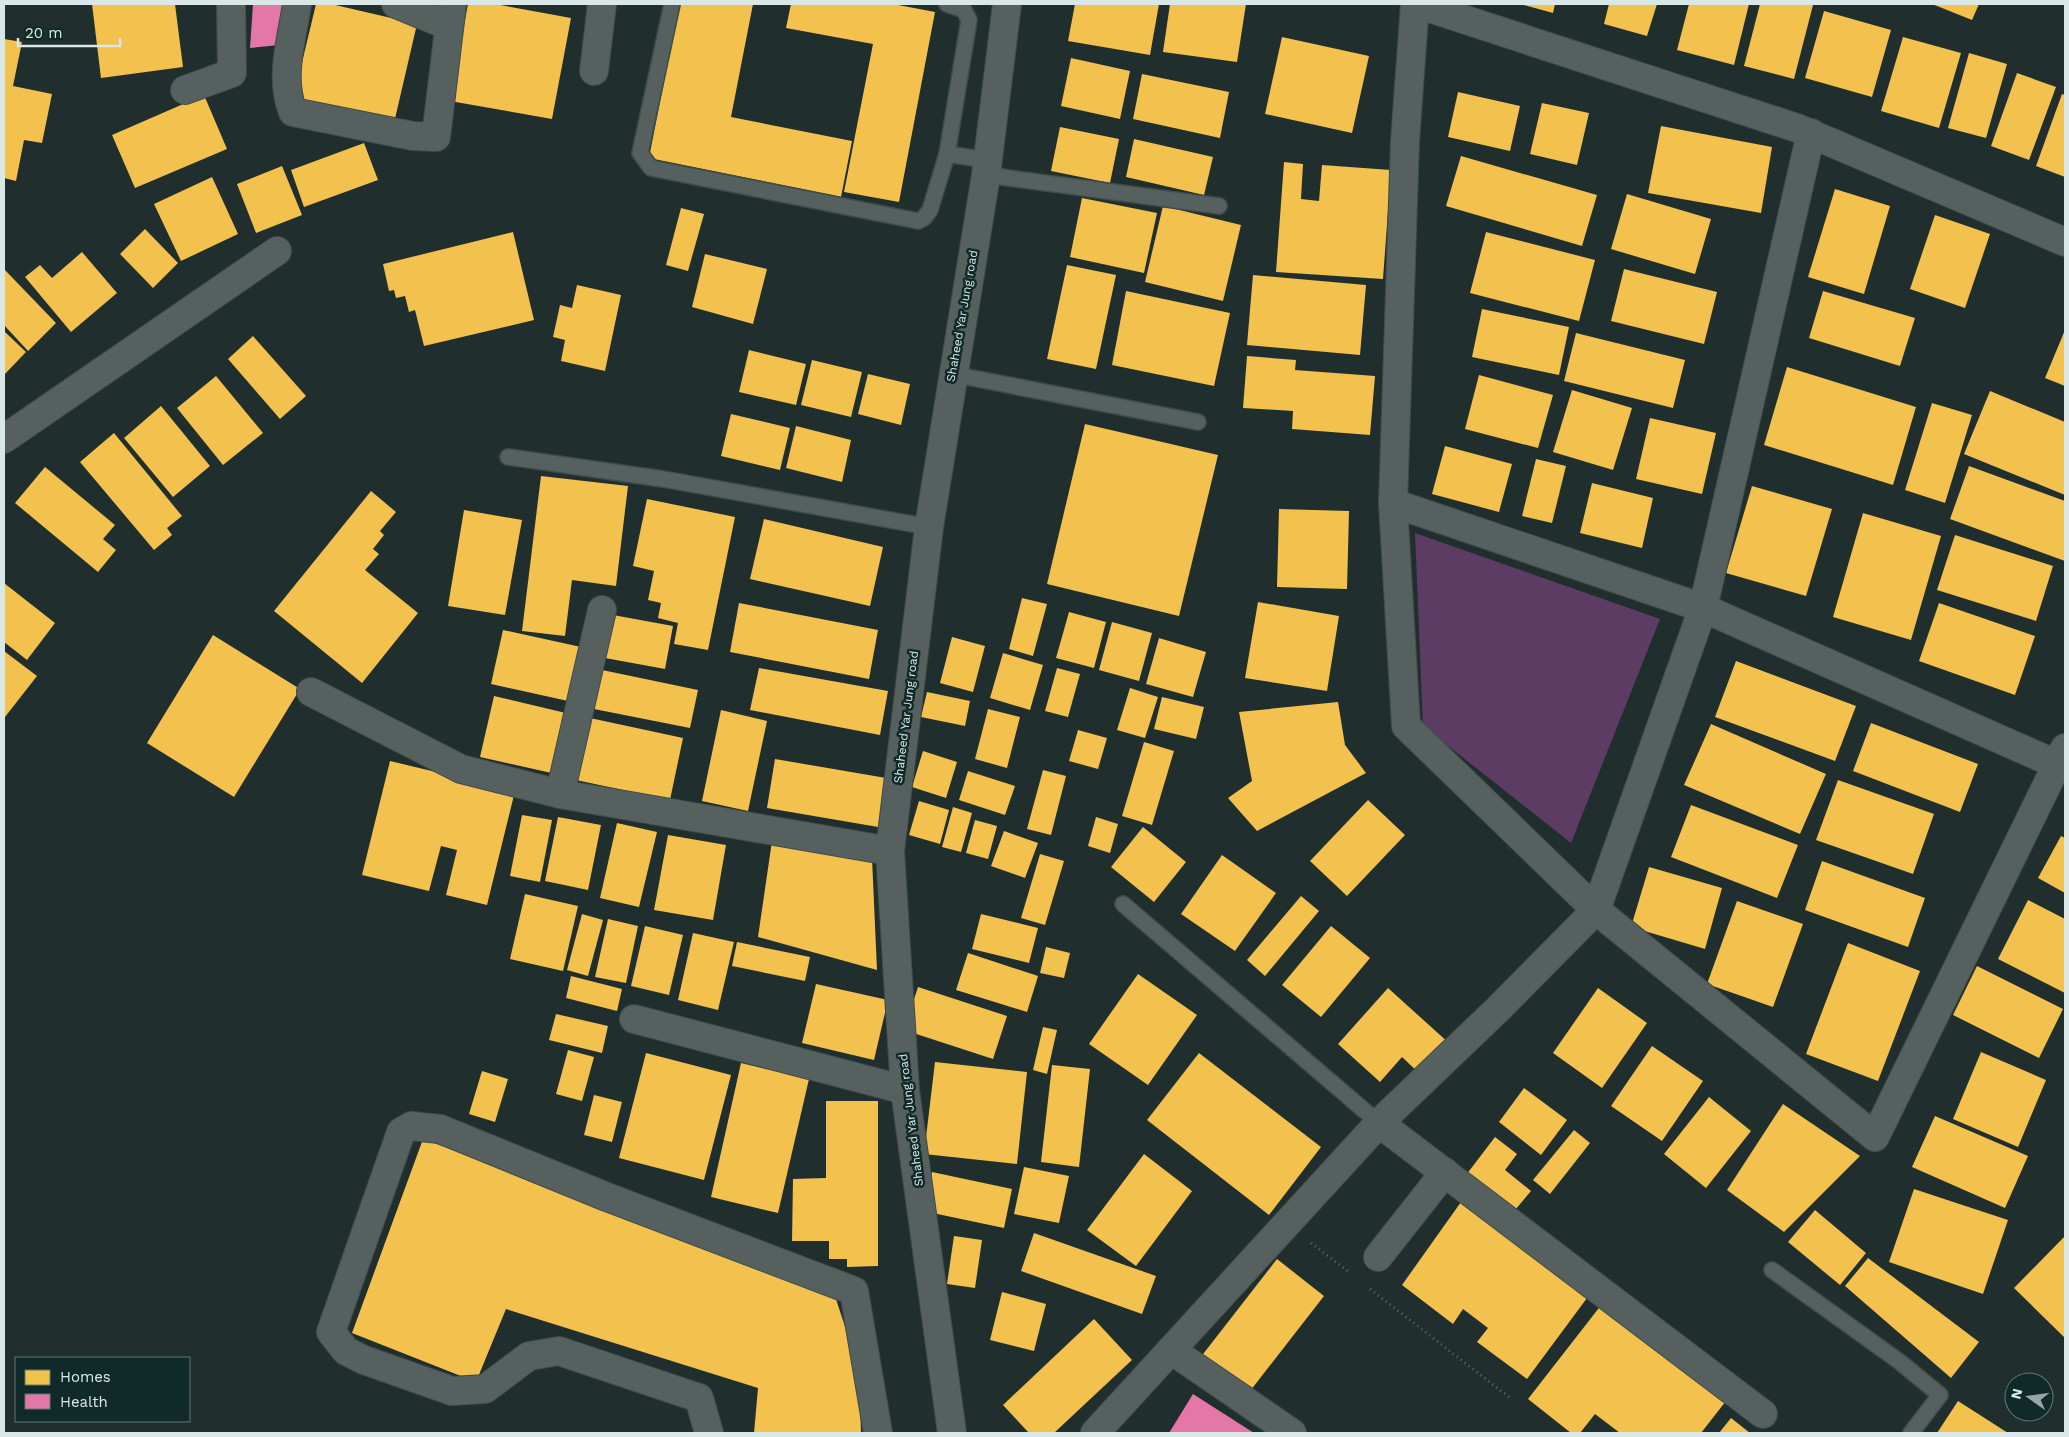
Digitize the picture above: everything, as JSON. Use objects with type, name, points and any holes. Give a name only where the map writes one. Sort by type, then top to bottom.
[{"type":"street","points":[[185,90],[232,73],[230,4]]},
{"type":"street","points":[[296,4],[287,69],[287,97],[293,112],[413,136],[436,136],[450,15],[396,4]]},
{"type":"street","points":[[594,71],[602,4]]},
{"type":"street","name":"Shaheed Yar Jung road","points":[[952,1433],[905,1090],[890,851],[929,527],[986,167],[1007,4]]},
{"type":"street","points":[[1393,504],[1703,608],[2063,760],[1876,1137],[1596,910],[1406,726],[1393,504],[1405,141],[1416,4],[1811,133],[2065,242]]},
{"type":"street","points":[[1095,1433],[1379,1123],[1497,1010],[1596,910],[1703,608],[1811,133]]},
{"type":"street","points":[[4,439],[277,251]]},
{"type":"street","points":[[560,794],[602,610]]},
{"type":"street","points":[[311,692],[462,769],[560,794],[890,851]]},
{"type":"street","points":[[634,1019],[905,1090]]},
{"type":"street","points":[[1379,1123],[1763,1414]]},
{"type":"street","points":[[709,1433],[699,1398],[559,1351],[529,1356],[485,1389],[452,1390],[405,1376],[346,1351],[331,1332],[401,1132],[411,1126],[440,1129],[607,1197],[854,1291],[878,1433]]},
{"type":"street","points":[[1378,1257],[1444,1172]]},
{"type":"street","points":[[1172,1350],[1292,1433]]},
{"type":"lane","points":[[672,4],[640,153],[651,168],[918,221],[924,218],[930,210],[947,154],[970,20],[964,10],[947,4]]},
{"type":"lane","points":[[947,154],[986,167],[1219,206]]},
{"type":"lane","points":[[952,374],[1198,422]]},
{"type":"lane","points":[[508,457],[663,479],[929,527]]},
{"type":"lane","points":[[1123,904],[1379,1123]]},
{"type":"lane","points":[[1772,1270],[1900,1362],[1940,1395],[1911,1433]]},
{"type":"path","points":[[1286,1223],[1356,1278]]},
{"type":"path","points":[[1363,1284],[1509,1397]]},
{"type":"shaded area","points":[[1415,533],[1660,619],[1571,843],[1423,726]]},
{"type":"building: Homes","points":[[92,4],[175,4],[183,67],[101,78]]},
{"type":"building: Homes","points":[[316,4],[331,4],[417,24],[394,123],[293,100]]},
{"type":"building: Homes","points":[[468,4],[495,4],[571,18],[552,119],[450,101]]},
{"type":"building: Homes","points":[[679,4],[753,4],[731,117],[852,141],[841,197],[649,158]]},
{"type":"building: Homes","points":[[791,4],[893,4],[935,12],[899,202],[844,192],[873,44],[786,28]]},
{"type":"building: Homes","points":[[1075,4],[1159,4],[1150,55],[1068,41]]},
{"type":"building: Homes","points":[[1170,4],[1246,4],[1237,62],[1163,52]]},
{"type":"building: Homes","points":[[1520,4],[1555,4],[1553,13]]},
{"type":"building: Homes","points":[[1609,4],[1657,4],[1647,36],[1604,24]]},
{"type":"building: Homes","points":[[1689,4],[1749,4],[1734,65],[1677,50]]},
{"type":"building: Homes","points":[[1760,4],[1813,5],[1794,79],[1744,66]]},
{"type":"building: Homes","points":[[1932,4],[1979,4],[1972,20]]},
{"type":"building: Homes","points":[[1824,11],[1891,30],[1872,97],[1805,78]]},
{"type":"building: Homes","points":[[1282,37],[1369,56],[1352,133],[1265,114]]},
{"type":"building: Homes","points":[[1903,37],[1961,53],[1939,128],[1881,111]]},
{"type":"building: Homes","points":[[4,39],[22,42],[13,86],[52,94],[42,143],[24,140],[16,181],[4,178]]},
{"type":"building: Homes","points":[[1969,53],[2007,64],[1986,138],[1948,128]]},
{"type":"building: Homes","points":[[1071,58],[1130,71],[1120,119],[1061,106]]},
{"type":"building: Homes","points":[[2017,73],[2056,87],[2029,160],[1991,146]]},
{"type":"building: Homes","points":[[1142,74],[1229,92],[1220,138],[1133,119]]},
{"type":"building: Homes","points":[[1458,92],[1520,106],[1510,151],[1448,137]]},
{"type":"building: Homes","points":[[2062,94],[2065,95],[2065,177],[2036,166]]},
{"type":"building: Homes","points":[[204,95],[227,149],[135,188],[112,135]]},
{"type":"building: Homes","points":[[1542,103],[1589,113],[1577,165],[1530,154]]},
{"type":"building: Homes","points":[[1661,126],[1772,147],[1761,213],[1648,193]]},
{"type":"building: Homes","points":[[1060,127],[1119,139],[1110,183],[1051,171]]},
{"type":"building: Homes","points":[[1134,139],[1213,157],[1204,195],[1126,177]]},
{"type":"building: Homes","points":[[364,143],[378,180],[304,207],[291,170]]},
{"type":"building: Homes","points":[[1461,156],[1597,195],[1582,246],[1446,206]]},
{"type":"building: Homes","points":[[1284,162],[1303,164],[1301,199],[1319,201],[1322,165],[1391,170],[1383,279],[1276,272]]},
{"type":"building: Homes","points":[[282,166],[302,215],[256,233],[237,184]]},
{"type":"building: Homes","points":[[212,177],[238,234],[181,261],[154,204]]},
{"type":"building: Homes","points":[[1835,189],[1890,206],[1864,294],[1808,277]]},
{"type":"building: Homes","points":[[1627,194],[1711,219],[1695,274],[1611,249]]},
{"type":"building: Homes","points":[[1082,198],[1157,213],[1144,273],[1070,257]]},
{"type":"building: Homes","points":[[1163,206],[1241,225],[1223,301],[1145,282]]},
{"type":"building: Homes","points":[[681,208],[704,214],[688,271],[666,265]]},
{"type":"building: Homes","points":[[1935,215],[1990,234],[1965,308],[1910,289]]},
{"type":"building: Homes","points":[[145,229],[178,263],[153,288],[120,254]]},
{"type":"building: Homes","points":[[513,232],[534,320],[424,346],[415,310],[409,312],[405,296],[396,298],[394,290],[389,291],[383,264]]},
{"type":"building: Homes","points":[[1486,232],[1595,260],[1579,321],[1470,293]]},
{"type":"building: Homes","points":[[82,252],[117,293],[71,332],[25,277],[40,265],[52,278]]},
{"type":"building: Homes","points":[[705,254],[767,269],[753,324],[692,307]]},
{"type":"building: Homes","points":[[1067,265],[1116,275],[1096,369],[1047,359]]},
{"type":"building: Homes","points":[[4,269],[56,323],[28,351],[4,325]]},
{"type":"building: Homes","points":[[1624,269],[1717,292],[1704,344],[1611,321]]},
{"type":"building: Homes","points":[[1253,275],[1366,285],[1360,355],[1247,345]]},
{"type":"building: Homes","points":[[577,285],[621,295],[605,371],[561,361],[565,340],[553,337],[560,305],[572,308]]},
{"type":"building: Homes","points":[[1126,291],[1230,313],[1214,386],[1112,365]]},
{"type":"building: Homes","points":[[1823,291],[1915,318],[1900,366],[1809,338]]},
{"type":"building: Homes","points":[[1482,309],[1569,327],[1559,375],[1472,357]]},
{"type":"building: Homes","points":[[2065,330],[2065,386],[2045,378]]},
{"type":"building: Homes","points":[[4,331],[26,352],[4,375]]},
{"type":"building: Homes","points":[[1576,333],[1685,360],[1673,408],[1564,381]]},
{"type":"building: Homes","points":[[253,336],[306,396],[280,419],[228,359]]},
{"type":"building: Homes","points":[[749,350],[806,364],[796,405],[739,392]]},
{"type":"building: Homes","points":[[1247,356],[1296,360],[1295,370],[1375,376],[1370,435],[1292,429],[1293,411],[1243,408]]},
{"type":"building: Homes","points":[[812,360],[862,372],[851,417],[801,405]]},
{"type":"building: Homes","points":[[1787,367],[1916,407],[1893,485],[1764,445]]},
{"type":"building: Homes","points":[[868,374],[910,384],[901,425],[858,414]]},
{"type":"building: Homes","points":[[1479,375],[1553,395],[1538,448],[1465,429]]},
{"type":"building: Homes","points":[[216,376],[263,433],[223,465],[177,408]]},
{"type":"building: Homes","points":[[1572,390],[1632,408],[1613,470],[1553,452]]},
{"type":"building: Homes","points":[[1990,391],[2065,422],[2065,495],[1964,454]]},
{"type":"building: Homes","points":[[1932,403],[1972,415],[1945,503],[1905,490]]},
{"type":"building: Homes","points":[[161,406],[210,466],[173,497],[124,438]]},
{"type":"building: Homes","points":[[731,414],[790,428],[780,470],[721,456]]},
{"type":"building: Homes","points":[[1650,418],[1716,433],[1702,494],[1636,479]]},
{"type":"building: Homes","points":[[1085,424],[1218,455],[1179,616],[1047,584]]},
{"type":"building: Homes","points":[[796,426],[851,440],[842,482],[786,468]]},
{"type":"building: Homes","points":[[114,433],[182,516],[167,528],[172,535],[154,550],[80,462]]},
{"type":"building: Homes","points":[[1445,446],[1512,464],[1499,512],[1432,494]]},
{"type":"building: Homes","points":[[1536,459],[1566,466],[1552,523],[1522,516]]},
{"type":"building: Homes","points":[[1969,466],[2065,501],[2065,561],[1950,519]]},
{"type":"building: Homes","points":[[45,467],[115,525],[103,539],[116,550],[98,572],[15,503]]},
{"type":"building: Homes","points":[[541,476],[628,486],[616,586],[572,580],[565,636],[522,631]]},
{"type":"building: Homes","points":[[1592,483],[1653,498],[1642,548],[1580,533]]},
{"type":"building: Homes","points":[[1752,486],[1832,509],[1806,596],[1726,573]]},
{"type":"building: Homes","points":[[371,491],[396,512],[380,531],[384,535],[373,549],[379,554],[365,570],[418,613],[362,683],[274,611]]},
{"type":"building: Homes","points":[[647,499],[735,517],[708,650],[674,644],[678,623],[658,618],[661,603],[648,600],[654,571],[633,566]]},
{"type":"building: Homes","points":[[1279,509],[1349,511],[1347,589],[1277,587]]},
{"type":"building: Homes","points":[[464,510],[522,520],[505,615],[448,606]]},
{"type":"building: Homes","points":[[1863,513],[1941,536],[1911,640],[1833,617]]},
{"type":"building: Homes","points":[[764,519],[883,547],[870,606],[750,579]]},
{"type":"building: Homes","points":[[1955,535],[2053,566],[2036,621],[1937,590]]},
{"type":"building: Homes","points":[[4,583],[55,623],[27,660],[4,642]]},
{"type":"building: Homes","points":[[1022,598],[1047,604],[1033,656],[1009,649]]},
{"type":"building: Homes","points":[[1258,602],[1339,616],[1327,691],[1245,678]]},
{"type":"building: Homes","points":[[739,603],[878,630],[869,679],[730,652]]},
{"type":"building: Homes","points":[[1939,603],[2035,636],[2015,695],[1919,661]]},
{"type":"building: Homes","points":[[1069,612],[1106,622],[1094,668],[1056,658]]},
{"type":"building: Homes","points":[[613,615],[673,626],[665,669],[605,658]]},
{"type":"building: Homes","points":[[1112,622],[1152,633],[1139,681],[1099,670]]},
{"type":"building: Homes","points":[[503,630],[581,647],[568,701],[491,684]]},
{"type":"building: Homes","points":[[213,635],[300,689],[234,797],[147,743]]},
{"type":"building: Homes","points":[[952,637],[985,646],[973,692],[940,683]]},
{"type":"building: Homes","points":[[1159,638],[1206,652],[1193,697],[1146,684]]},
{"type":"building: Homes","points":[[4,651],[37,676],[5,717],[4,716]]},
{"type":"building: Homes","points":[[1003,653],[1043,665],[1030,710],[990,698]]},
{"type":"building: Homes","points":[[1736,661],[1856,706],[1835,761],[1715,717]]},
{"type":"building: Homes","points":[[759,668],[888,691],[880,735],[750,710]]},
{"type":"building: Homes","points":[[1057,668],[1080,674],[1068,717],[1045,711]]},
{"type":"building: Homes","points":[[602,670],[698,690],[690,728],[594,709]]},
{"type":"building: Homes","points":[[1130,688],[1158,697],[1145,738],[1117,730]]},
{"type":"building: Homes","points":[[927,692],[970,701],[965,726],[921,717]]},
{"type":"building: Homes","points":[[494,696],[570,714],[556,774],[480,757]]},
{"type":"building: Homes","points":[[1162,697],[1204,707],[1196,739],[1154,729]]},
{"type":"building: Homes","points":[[1338,702],[1345,745],[1366,773],[1257,831],[1228,798],[1252,781],[1239,712]]},
{"type":"building: Homes","points":[[988,709],[1020,717],[1007,768],[975,759]]},
{"type":"building: Homes","points":[[721,710],[767,721],[748,811],[702,801]]},
{"type":"building: Homes","points":[[590,718],[683,738],[670,800],[576,780]]},
{"type":"building: Homes","points":[[1871,723],[1978,764],[1960,812],[1853,771]]},
{"type":"building: Homes","points":[[1711,724],[1826,774],[1800,834],[1684,785]]},
{"type":"building: Homes","points":[[1078,730],[1107,738],[1098,769],[1069,761]]},
{"type":"building: Homes","points":[[1144,742],[1174,751],[1152,825],[1122,816]]},
{"type":"building: Homes","points":[[923,751],[957,762],[946,798],[912,787]]},
{"type":"building: Homes","points":[[775,759],[892,779],[884,828],[767,808]]},
{"type":"building: Homes","points":[[390,761],[515,791],[487,905],[446,895],[457,850],[441,846],[429,891],[362,875]]},
{"type":"building: Homes","points":[[1043,770],[1066,776],[1051,835],[1027,829]]},
{"type":"building: Homes","points":[[968,771],[1015,786],[1005,815],[959,800]]},
{"type":"building: Homes","points":[[1838,780],[1934,814],[1913,874],[1816,840]]},
{"type":"building: Homes","points":[[1368,800],[1405,835],[1347,896],[1310,861]]},
{"type":"building: Homes","points":[[919,801],[949,810],[940,844],[909,835]]},
{"type":"building: Homes","points":[[1691,805],[1798,845],[1777,898],[1671,857]]},
{"type":"building: Homes","points":[[953,807],[972,813],[961,852],[942,847]]},
{"type":"building: Homes","points":[[522,815],[552,820],[540,882],[510,876]]},
{"type":"building: Homes","points":[[558,817],[601,825],[588,890],[545,881]]},
{"type":"building: Homes","points":[[1096,817],[1118,824],[1110,853],[1088,846]]},
{"type":"building: Homes","points":[[975,820],[997,826],[988,859],[966,853]]},
{"type":"building: Homes","points":[[617,823],[657,832],[639,907],[600,898]]},
{"type":"building: Homes","points":[[1143,827],[1186,862],[1154,902],[1111,867]]},
{"type":"building: Homes","points":[[1004,831],[1038,843],[1025,878],[991,866]]},
{"type":"building: Homes","points":[[668,835],[726,845],[713,920],[654,910]]},
{"type":"building: Homes","points":[[2061,836],[2065,838],[2065,893],[2038,878]]},
{"type":"building: Homes","points":[[772,841],[872,858],[877,970],[758,937]]},
{"type":"building: Homes","points":[[1040,854],[1064,861],[1045,925],[1021,918]]},
{"type":"building: Homes","points":[[1222,855],[1276,893],[1235,951],[1181,914]]},
{"type":"building: Homes","points":[[1822,861],[1925,898],[1908,947],[1805,910]]},
{"type":"building: Homes","points":[[1649,867],[1722,888],[1705,949],[1631,927]]},
{"type":"building: Homes","points":[[525,894],[578,906],[563,971],[510,959]]},
{"type":"building: Homes","points":[[1301,896],[1319,911],[1265,976],[1247,960]]},
{"type":"building: Homes","points":[[2028,900],[2065,919],[2065,993],[1998,959]]},
{"type":"building: Homes","points":[[1737,901],[1803,924],[1773,1007],[1707,984]]},
{"type":"building: Homes","points":[[582,914],[603,920],[588,976],[567,970]]},
{"type":"building: Homes","points":[[981,914],[1038,928],[1029,963],[972,949]]},
{"type":"building: Homes","points":[[608,919],[638,926],[626,983],[595,977]]},
{"type":"building: Homes","points":[[645,926],[683,935],[669,995],[631,986]]},
{"type":"building: Homes","points":[[1331,926],[1370,958],[1321,1017],[1282,985]]},
{"type":"building: Homes","points":[[693,933],[734,942],[718,1010],[678,1000]]},
{"type":"building: Homes","points":[[737,942],[810,957],[805,981],[732,966]]},
{"type":"building: Homes","points":[[1848,943],[1920,971],[1878,1081],[1806,1054]]},
{"type":"building: Homes","points":[[1046,947],[1070,953],[1064,978],[1040,973]]},
{"type":"building: Homes","points":[[968,953],[1038,976],[1027,1012],[956,990]]},
{"type":"building: Homes","points":[[1977,966],[2063,1009],[2039,1058],[1953,1015]]},
{"type":"building: Homes","points":[[1138,974],[1197,1015],[1148,1085],[1089,1044]]},
{"type":"building: Homes","points":[[571,976],[622,989],[617,1011],[566,998]]},
{"type":"building: Homes","points":[[816,984],[888,1000],[874,1060],[802,1043]]},
{"type":"building: Homes","points":[[918,987],[1007,1016],[993,1059],[904,1030]]},
{"type":"building: Homes","points":[[1388,988],[1450,1044],[1421,1075],[1402,1057],[1380,1082],[1338,1044]]},
{"type":"building: Homes","points":[[1598,988],[1647,1023],[1602,1088],[1553,1053]]},
{"type":"building: Homes","points":[[556,1014],[608,1026],[602,1053],[549,1040]]},
{"type":"building: Homes","points":[[1043,1027],[1057,1030],[1047,1074],[1033,1070]]},
{"type":"building: Homes","points":[[1652,1046],[1703,1081],[1662,1141],[1611,1106]]},
{"type":"building: Homes","points":[[568,1050],[594,1057],[582,1101],[556,1094]]},
{"type":"building: Homes","points":[[1981,1052],[2046,1080],[2018,1147],[1953,1119]]},
{"type":"building: Homes","points":[[646,1053],[731,1075],[704,1180],[619,1158]]},
{"type":"building: Homes","points":[[1199,1053],[1321,1147],[1269,1215],[1147,1120]]},
{"type":"building: Homes","points":[[935,1062],[1027,1072],[1017,1164],[924,1154]]},
{"type":"building: Homes","points":[[741,1063],[809,1079],[778,1213],[711,1197]]},
{"type":"building: Homes","points":[[1052,1065],[1090,1069],[1079,1167],[1041,1162]]},
{"type":"building: Homes","points":[[482,1071],[508,1079],[495,1122],[469,1114]]},
{"type":"building: Homes","points":[[1524,1088],[1567,1120],[1541,1155],[1499,1122]]},
{"type":"building: Homes","points":[[594,1095],[622,1102],[612,1142],[584,1135]]},
{"type":"building: Homes","points":[[1709,1097],[1751,1131],[1706,1188],[1664,1154]]},
{"type":"building: Homes","points":[[826,1101],[878,1101],[878,1266],[847,1267],[847,1259],[829,1259],[829,1241],[792,1241],[793,1179],[826,1178]]},
{"type":"building: Homes","points":[[1783,1104],[1860,1156],[1784,1232],[1727,1190]]},
{"type":"building: Homes","points":[[1935,1116],[2028,1156],[2005,1208],[1912,1167]]},
{"type":"building: Homes","points":[[1574,1130],[1590,1143],[1550,1194],[1533,1180]]},
{"type":"building: Homes","points":[[1495,1137],[1517,1154],[1505,1170],[1531,1191],[1510,1216],[1463,1179]]},
{"type":"building: Homes","points":[[423,1139],[831,1284],[859,1369],[861,1433],[754,1433],[758,1388],[506,1309],[476,1382],[352,1333]]},
{"type":"building: Homes","points":[[1144,1154],[1192,1191],[1136,1266],[1087,1230]]},
{"type":"building: Homes","points":[[1024,1167],[1069,1176],[1059,1223],[1014,1214]]},
{"type":"building: Homes","points":[[932,1172],[1012,1189],[1004,1228],[923,1211]]},
{"type":"building: Homes","points":[[1914,1189],[2008,1220],[1983,1294],[1889,1262]]},
{"type":"building: Homes","points":[[1461,1202],[1590,1294],[1527,1379],[1477,1342],[1488,1328],[1463,1309],[1453,1324],[1402,1285]]},
{"type":"building: Homes","points":[[1815,1210],[1866,1253],[1840,1285],[1788,1242]]},
{"type":"building: Homes","points":[[1034,1233],[1156,1276],[1142,1314],[1021,1271]]},
{"type":"building: Homes","points":[[954,1236],[982,1240],[975,1288],[947,1284]]},
{"type":"building: Homes","points":[[2065,1236],[2065,1338],[2014,1288]]},
{"type":"building: Homes","points":[[1868,1258],[1979,1342],[1951,1378],[1845,1286]]},
{"type":"building: Homes","points":[[1277,1259],[1324,1296],[1247,1395],[1200,1358]]},
{"type":"building: Homes","points":[[1002,1292],[1046,1304],[1034,1351],[990,1340]]},
{"type":"building: Homes","points":[[1602,1304],[1726,1401],[1701,1433],[1620,1433],[1595,1414],[1580,1433],[1571,1433],[1528,1399]]},
{"type":"building: Homes","points":[[1094,1319],[1132,1360],[1054,1433],[1029,1433],[1003,1405]]},
{"type":"building: Homes","points":[[1958,1401],[2008,1433],[1937,1433]]},
{"type":"building: Homes","points":[[1731,1418],[1750,1433],[1719,1433]]},
{"type":"building: Health","points":[[253,4],[285,4],[279,45],[250,48]]},
{"type":"building: Health","points":[[1193,1394],[1254,1433],[1169,1433]]}]
